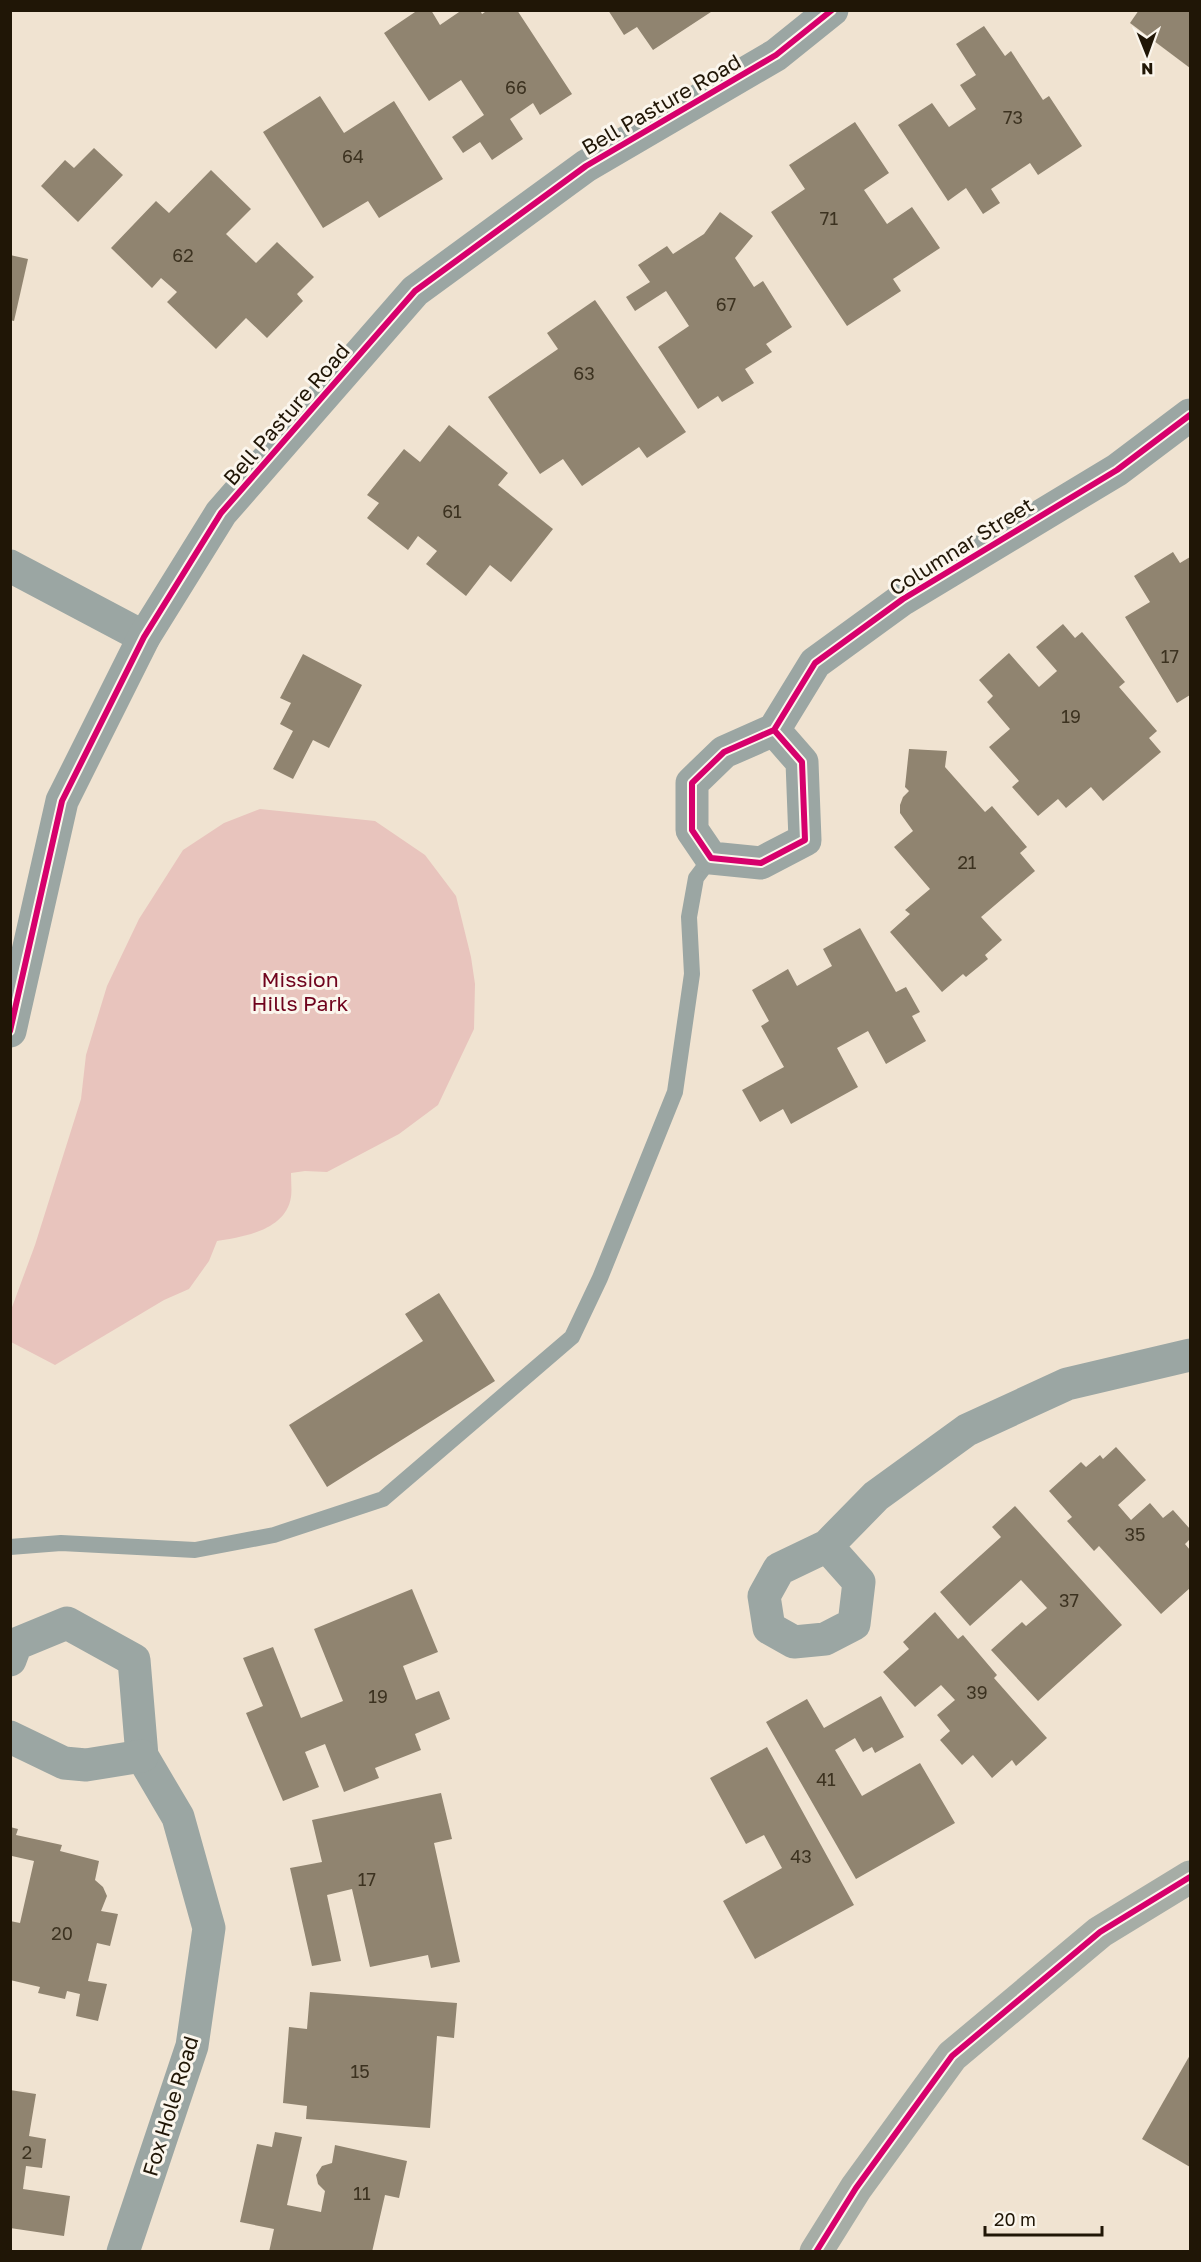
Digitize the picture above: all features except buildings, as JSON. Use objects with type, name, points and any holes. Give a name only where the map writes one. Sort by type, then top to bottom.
[{"type":"street","name":"Bell Pasture Road","points":[[10,1031],[62,801],[144,637],[221,513],[415,291],[586,166],[776,55],[832,10]]},
{"type":"street","name":"Columnar Street","points":[[774,730],[815,663],[903,599],[1117,470],[1191,415]]},
{"type":"street","points":[[10,566],[144,637]]},
{"type":"street","points":[[774,730],[802,762],[805,840],[761,863],[711,858],[692,830],[692,783],[724,752],[774,730]]},
{"type":"street","points":[[827,1546],[876,1496],[967,1430],[1067,1384],[1191,1355]]},
{"type":"street","name":"Fox Hole Road","points":[[10,1660],[16,1644],[67,1623],[134,1660],[142,1756],[178,1817],[209,1928],[192,2046],[123,2252]]},
{"type":"street","points":[[10,1737],[64,1763],[86,1766],[142,1756]]},
{"type":"street","points":[[816,2252],[856,2188],[952,2056],[1100,1932],[1191,1877]]},
{"type":"lane","points":[[10,1547],[61,1543],[195,1550],[274,1535],[383,1499],[572,1337],[600,1278],[675,1092],[692,974],[688,917],[696,878],[711,858]]},
{"type":"green space","name":"Mission Hills Park","points":[[260,809],[375,821],[425,855],[456,896],[475,984],[474,1029],[438,1105],[399,1134],[327,1172],[291,1173],[291,1194],[287,1208],[273,1224],[251,1234],[217,1241],[209,1261],[189,1289],[164,1300],[55,1365],[11,1342],[11,1310],[35,1245],[81,1099],[86,1055],[107,986],[139,919],[183,850],[224,823]]},
{"type":"cycle path","points":[[10,1031],[62,801],[144,637],[221,513],[415,291],[586,166],[776,55],[832,10]]},
{"type":"cycle path","points":[[774,730],[802,762],[805,840],[761,863],[711,858],[692,830],[692,783],[724,752],[774,730],[815,663],[903,599],[1117,470],[1190,415]]},
{"type":"cycle path","points":[[816,2252],[856,2188],[952,2056],[1100,1932],[1190,1877]]}]
